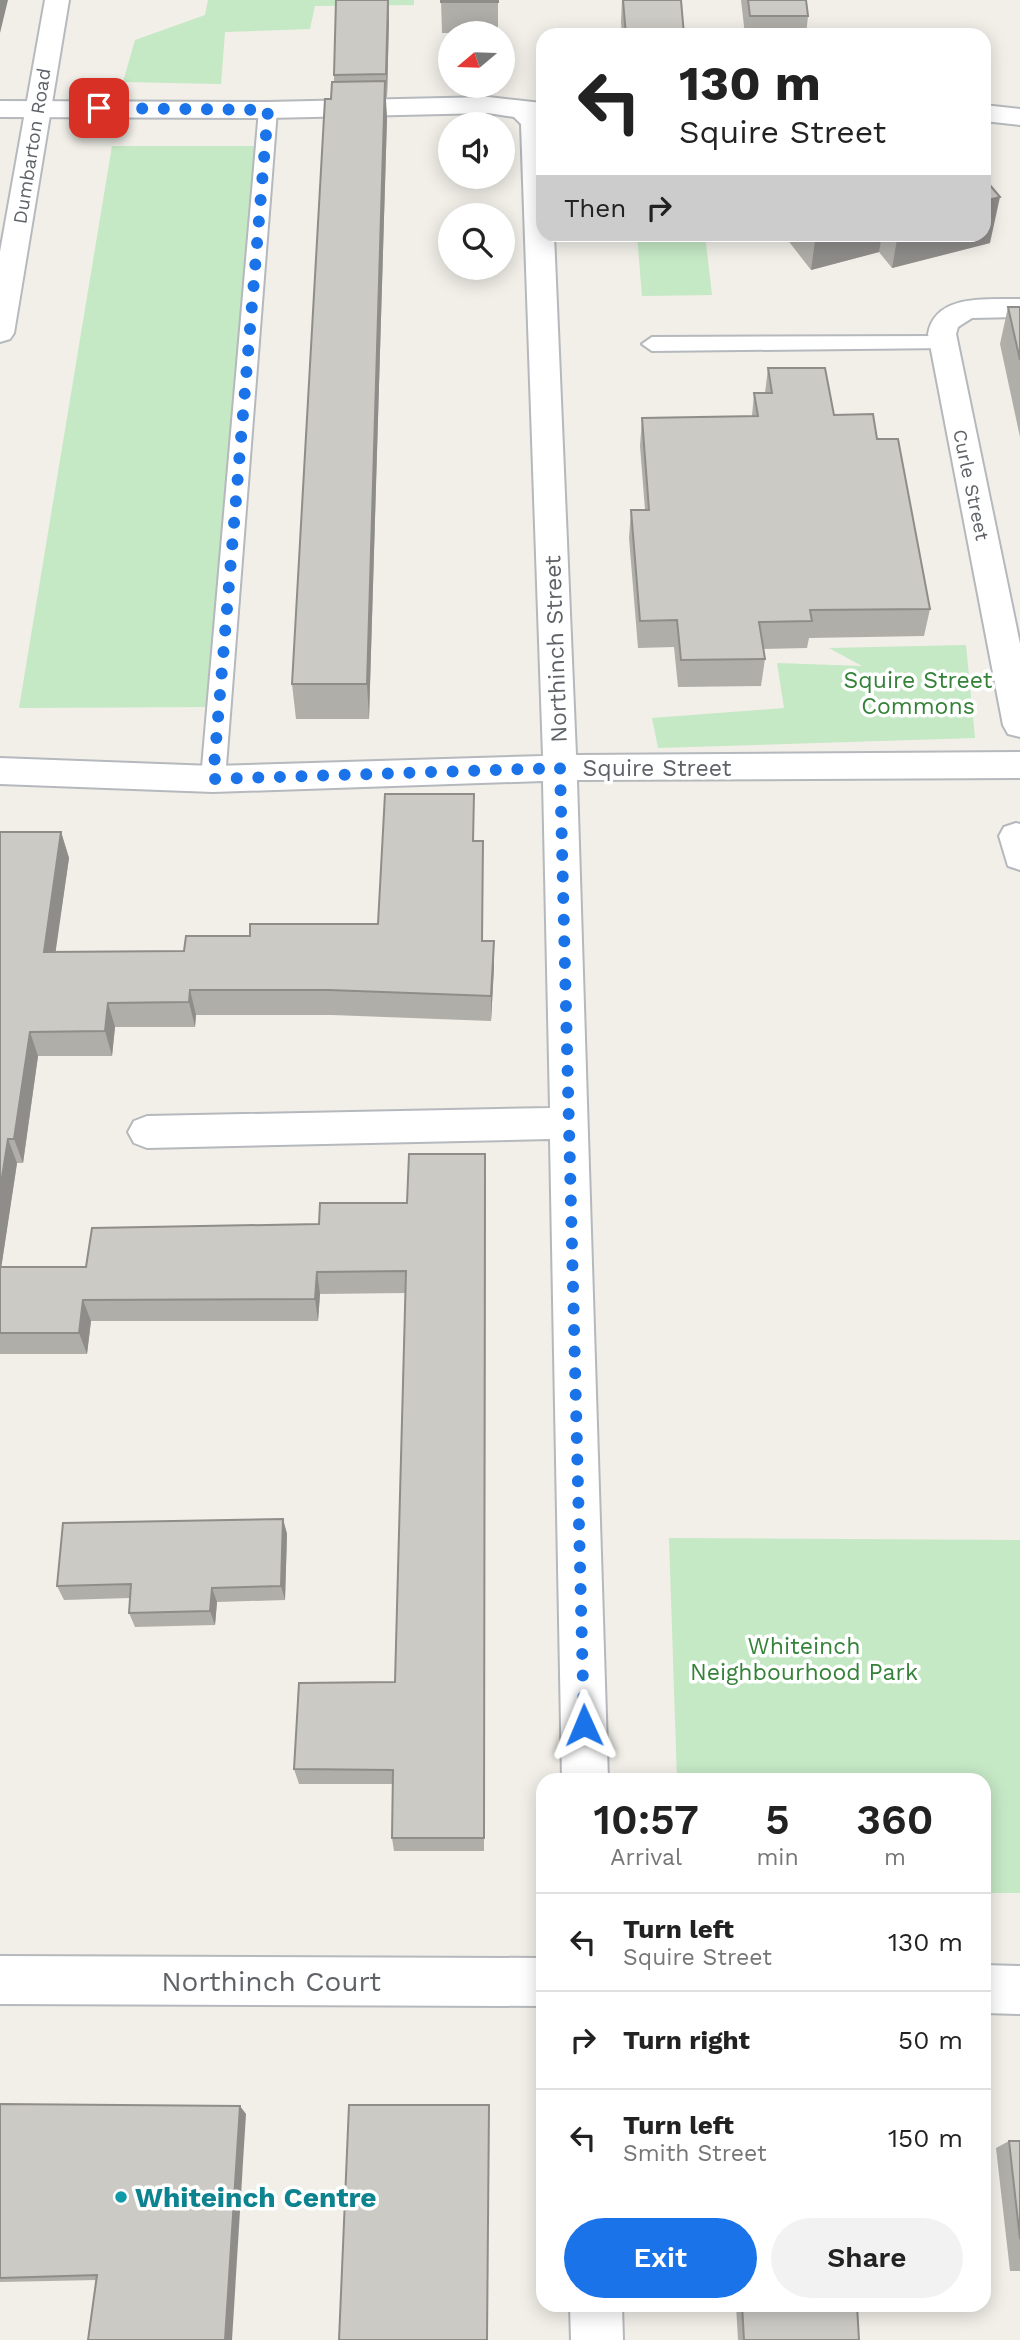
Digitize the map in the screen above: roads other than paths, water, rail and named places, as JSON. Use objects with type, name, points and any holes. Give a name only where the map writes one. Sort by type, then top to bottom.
[{"type":"street","name":"Dumbarton Road","points":[[0,333],[57,0]]},
{"type":"street","points":[[0,109],[268,110],[488,106],[533,111]]},
{"type":"street","name":"Northinch Street","points":[[533,111],[536,133]]},
{"type":"street","points":[[991,114],[1020,117]]},
{"type":"street","name":"Northinch Street","points":[[540,242],[560,768],[585,1773]]},
{"type":"street","points":[[942,343],[944,323],[966,309],[1020,308]]},
{"type":"street","name":"Curle Street","points":[[942,343],[1020,725]]},
{"type":"street","name":"Squire Street","points":[[0,771],[213,779],[560,768],[1020,765]]},
{"type":"street","points":[[147,1132],[570,1123]]},
{"type":"street","name":"Northinch Court","points":[[0,1980],[536,1982]]},
{"type":"street","points":[[991,1989],[1020,1990]]},
{"type":"street","points":[[596,2312],[597,2340]]},
{"type":"lane","points":[[213,779],[268,110]]},
{"type":"lane","points":[[652,344],[942,343]]},
{"type":"place","name":"Whiteinch Centre","points":[[121,2197]]},
{"type":"park label","name":"Squire Street Commons","points":[[918,693]]},
{"type":"park label","name":"Whiteinch Neighbourhood Park","points":[[804,1659]]}]
